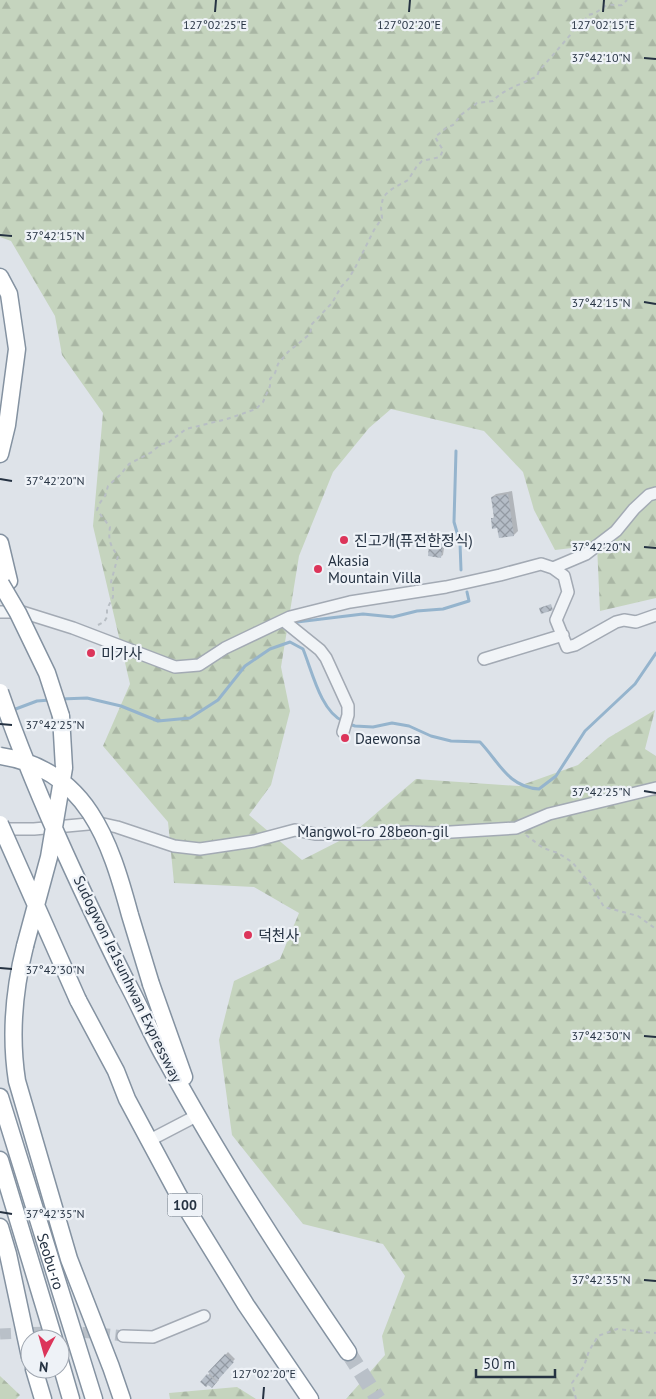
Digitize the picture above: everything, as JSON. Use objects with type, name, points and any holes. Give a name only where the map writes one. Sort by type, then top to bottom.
[{"type":"highway","points":[[0,278],[9,294],[17,349],[7,426],[0,454]]},
{"type":"highway","points":[[0,543],[4,583],[47,673],[61,716],[64,768],[49,857],[25,946],[15,1001],[13,1044],[17,1081],[69,1258],[122,1399]]},
{"type":"highway","name":"Sudogwon Je1sunhwan Expressway","points":[[0,692],[20,748],[98,923],[152,1034],[246,1199],[348,1352]]},
{"type":"highway","points":[[0,756],[29,763],[49,772],[71,789],[93,816],[106,838],[115,862],[151,984],[198,1115]]},
{"type":"highway","name":"100","points":[[0,824],[78,1000],[116,1071],[127,1099],[179,1196],[213,1252],[310,1399]]},
{"type":"highway","name":"Seobu-ro","points":[[0,1097],[94,1399]]},
{"type":"highway","name":"Seobu-ro","points":[[0,1160],[51,1329]]},
{"type":"highway","points":[[0,1227],[8,1254],[24,1329]]},
{"type":"highway","points":[[37,1379],[43,1399]]},
{"type":"highway","points":[[65,1379],[71,1399]]},
{"type":"street","points":[[553,568],[586,554],[616,531],[648,495],[656,493]]},
{"type":"street","points":[[0,612],[22,612],[73,628],[174,667],[199,665],[225,648],[290,618],[350,602],[446,587],[500,576],[541,564],[553,568],[564,576],[568,592],[556,620],[567,647],[575,645],[616,622],[636,622],[656,615]]},
{"type":"street","points":[[284,621],[320,650],[326,658],[348,706],[348,715],[343,732]]},
{"type":"street","points":[[484,659],[562,635]]},
{"type":"street","name":"Mangwol-ro 28beon-gil","points":[[0,829],[34,829],[100,823],[174,846],[200,849],[254,841],[295,830],[315,834],[368,834],[435,833],[516,828],[549,814],[656,788]]},
{"type":"street","points":[[150,1140],[198,1115]]},
{"type":"street","points":[[123,1336],[153,1337],[204,1316]]},
{"type":"path","points":[[92,635],[98,625],[104,622],[107,617],[107,609],[113,597],[111,582],[118,556],[110,544],[110,526],[97,510],[108,486],[129,464],[152,452],[161,444],[168,443],[186,429],[256,410],[263,402],[270,386],[270,379],[275,373],[278,364],[295,344],[310,334],[312,324],[332,303],[341,286],[349,278],[382,218],[381,207],[384,198],[392,189],[408,180],[422,161],[440,158],[443,150],[435,137],[453,125],[462,114],[477,103],[493,101],[495,98],[536,76],[572,33],[575,26],[586,20],[588,16],[596,14],[605,6],[611,4],[622,5],[627,0]]},
{"type":"path","points":[[516,828],[543,848],[558,853],[572,862],[591,885],[604,907],[638,916],[656,929]]},
{"type":"path","points":[[576,1399],[572,1383],[584,1366],[598,1336],[617,1330],[656,1333]]},
{"type":"green space","points":[[0,0],[656,0],[656,598],[600,611],[597,545],[555,550],[534,510],[523,472],[484,431],[391,409],[369,428],[333,472],[299,556],[281,667],[290,711],[271,785],[249,815],[302,860],[351,835],[416,779],[519,786],[578,765],[608,738],[655,710],[645,749],[656,756],[656,1399],[346,1399],[385,1355],[382,1336],[405,1276],[383,1244],[303,1224],[232,1135],[219,1040],[234,981],[280,959],[299,913],[254,887],[174,883],[168,822],[103,746],[130,684],[93,526],[103,413],[62,355],[55,316],[11,241],[0,237]]},
{"type":"green space","points":[[0,1376],[20,1395],[16,1399],[0,1399]]},
{"type":"green space","points":[[237,1387],[256,1399],[170,1399],[169,1393]]},
{"type":"building","points":[[508,494],[514,536],[499,538],[497,528],[492,529],[491,518],[494,518],[491,497]]},
{"type":"building","points":[[440,535],[444,536],[441,558],[428,556],[429,544],[438,545]]},
{"type":"building","points":[[551,604],[553,610],[541,614],[539,608]]},
{"type":"building","points":[[225,1354],[234,1362],[217,1381],[208,1372]]},
{"type":"building","points":[[207,1374],[217,1382],[212,1388],[208,1385],[206,1387],[200,1382]]},
{"type":"waterway","points":[[456,451],[454,522],[460,543],[461,570]]},
{"type":"waterway","points":[[295,627],[297,622],[363,614],[393,617],[417,611],[443,609],[469,601],[467,592]]},
{"type":"waterway","points":[[61,699],[87,698],[121,706],[158,721],[190,718],[218,700],[245,666],[270,649],[290,642],[303,649],[323,700],[335,716],[343,721]]},
{"type":"waterway","points":[[349,724],[373,727],[392,723],[409,726],[431,736],[451,741],[480,742],[512,779],[519,784],[539,789],[556,776],[585,731],[635,684],[656,653]]},
{"type":"waterway","points":[[13,710],[37,701],[50,700]]},
{"type":"tunnel","points":[[0,1334],[77,1332],[123,1336]]},
{"type":"tunnel","points":[[348,1352],[378,1399]]},
{"type":"place","name":"진고개(퓨전한정식)","points":[[344,540]]},
{"type":"place","name":"Akasia Mountain Villa","points":[[318,569]]},
{"type":"place","name":"미가사","points":[[91,653]]},
{"type":"place","name":"Daewonsa","points":[[345,738]]},
{"type":"place","name":"덕천사","points":[[248,935]]}]
